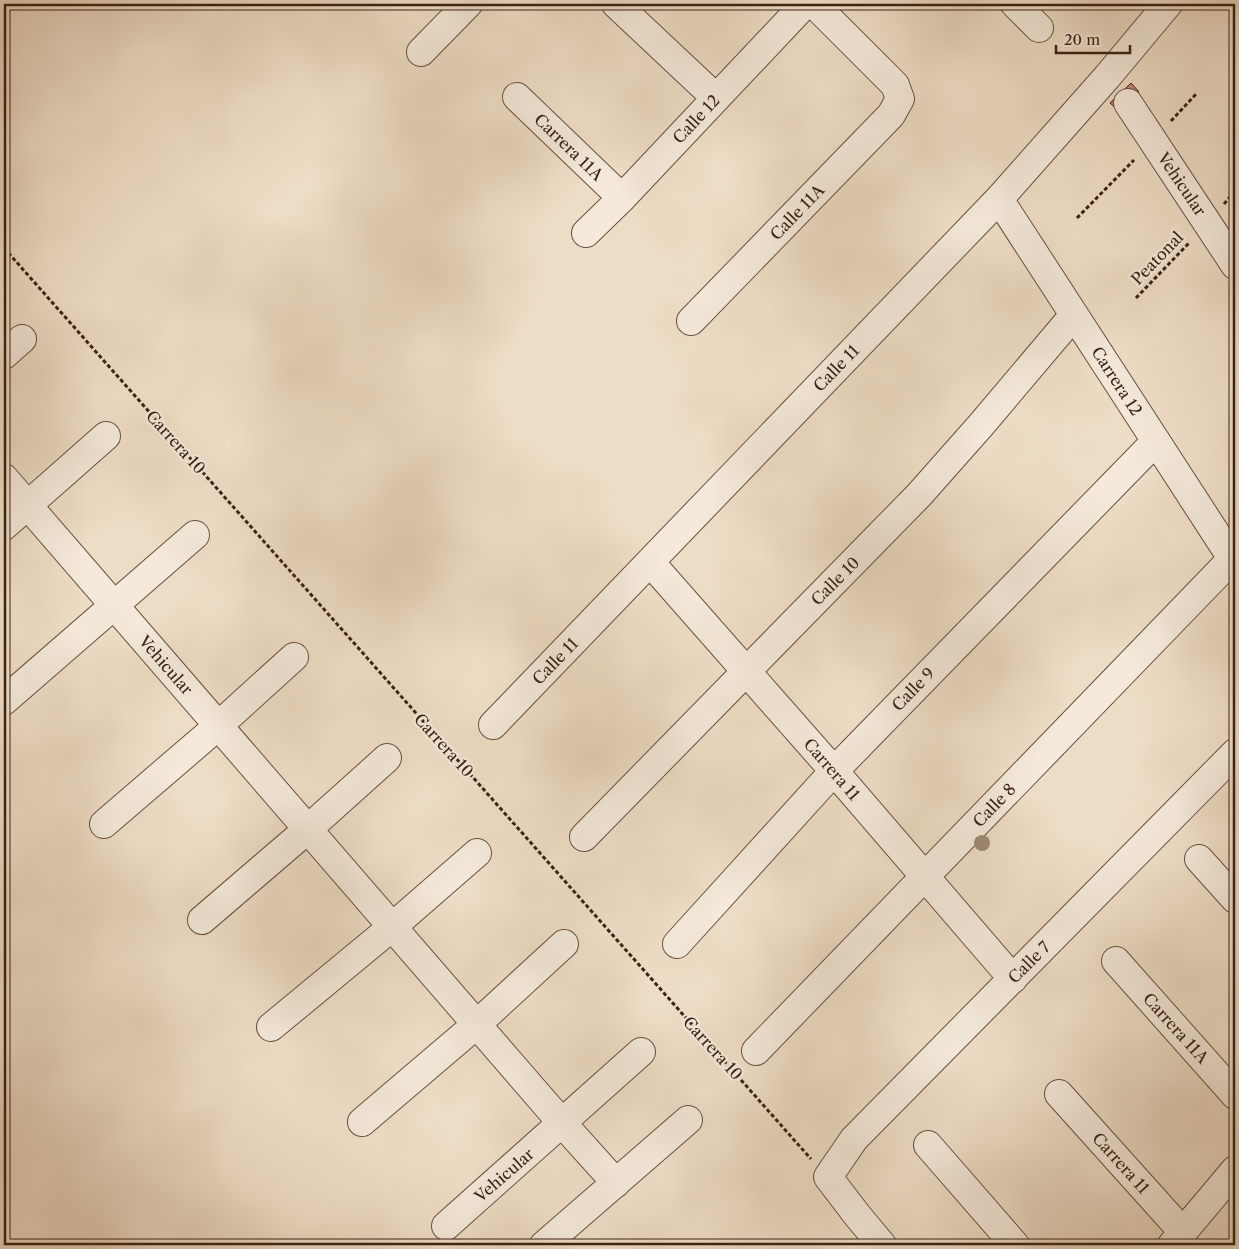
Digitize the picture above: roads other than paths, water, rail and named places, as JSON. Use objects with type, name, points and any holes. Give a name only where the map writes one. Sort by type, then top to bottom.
[{"type":"street","points":[[421,52],[468,4]]},
{"type":"street","points":[[616,4],[716,98]]},
{"type":"street","name":"Calle 12","points":[[586,233],[622,198],[804,4]]},
{"type":"street","name":"Calle 11A","points":[[690,321],[891,115],[900,100],[895,85],[814,4]]},
{"type":"street","points":[[1015,4],[1039,28]]},
{"type":"street","name":"Calle 11","points":[[493,725],[1000,199],[1118,91],[1168,4]]},
{"type":"street","name":"Vehicular","points":[[1118,91],[1235,265]]},
{"type":"street","name":"Carrera 11A","points":[[517,97],[622,198]]},
{"type":"street","name":"Carrera 12","points":[[1000,199],[1234,561]]},
{"type":"street","name":"Calle 10","points":[[584,837],[919,495],[1074,315]]},
{"type":"street","points":[[4,526],[106,436]]},
{"type":"street","name":"Calle 9","points":[[677,944],[834,771],[1156,441]]},
{"type":"street","name":"Vehicular","points":[[4,478],[616,1183]]},
{"type":"street","points":[[4,701],[195,535]]},
{"type":"street","name":"Calle 8","points":[[756,1051],[1234,561]]},
{"type":"street","name":"Carrera 11","points":[[650,562],[1013,978]]},
{"type":"street","points":[[104,824],[218,726],[294,657]]},
{"type":"street","name":"Calle 7","points":[[882,1245],[856,1215],[828,1177],[854,1139],[1235,752]]},
{"type":"street","points":[[202,920],[308,830],[387,758]]},
{"type":"street","points":[[271,1028],[477,853]]},
{"type":"street","points":[[1199,859],[1235,898]]},
{"type":"street","points":[[362,1122],[476,1024],[564,944]]},
{"type":"street","name":"Carrera 11A","points":[[1116,961],[1235,1095]]},
{"type":"street","name":"Vehicular","points":[[446,1226],[641,1052]]},
{"type":"street","name":"Carrera 11","points":[[1059,1094],[1177,1239]]},
{"type":"street","points":[[544,1245],[688,1120]]},
{"type":"street","points":[[928,1145],[1015,1245]]},
{"type":"street","points":[[1177,1239],[1235,1170]]}]
